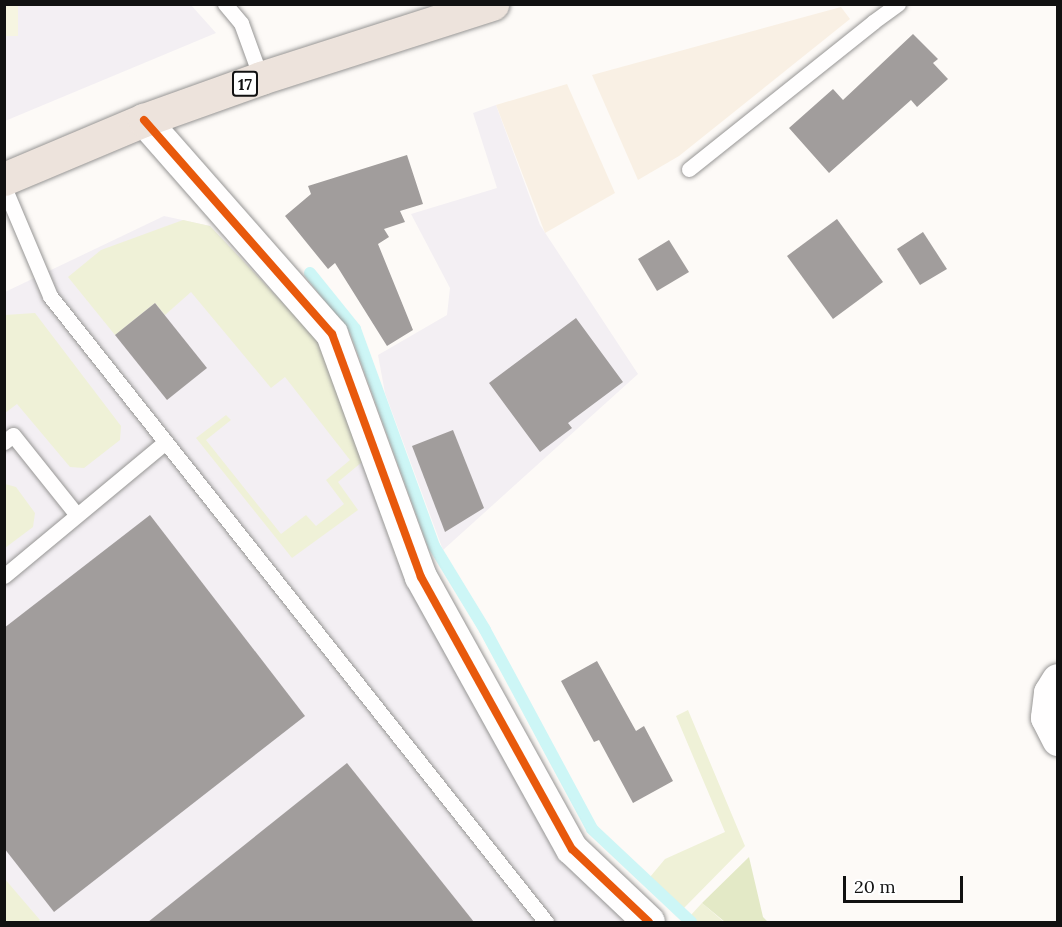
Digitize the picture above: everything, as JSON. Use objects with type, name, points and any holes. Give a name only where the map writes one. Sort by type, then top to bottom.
[{"type":"main road","name":"17","points":[[4,180],[144,120],[261,78],[492,4]]},
{"type":"street","points":[[144,120],[332,334],[421,577],[572,849],[649,922]]},
{"type":"street","points":[[1058,680],[1050,693],[1047,718],[1058,740]]},
{"type":"lane","points":[[225,4],[241,23],[261,78]]},
{"type":"lane","points":[[689,169],[898,4]]},
{"type":"lane","points":[[4,187],[50,296],[164,443],[546,922]]},
{"type":"lane","points":[[4,442],[13,435],[76,514]]},
{"type":"lane","points":[[4,576],[164,443]]},
{"type":"shaded area","points":[[5,5],[191,5],[216,33],[5,121]]},
{"type":"shaded area","points":[[841,7],[850,19],[679,156],[638,180],[592,75]]},
{"type":"shaded area","points":[[567,84],[615,193],[545,233],[496,105]]},
{"type":"shaded area","points":[[496,105],[540,225],[638,374],[443,550],[385,393],[378,355],[447,315],[450,288],[411,214],[497,188],[473,113]]},
{"type":"shaded area","points":[[164,216],[210,226],[320,342],[397,562],[559,856],[629,922],[5,922],[5,292]]},
{"type":"green space","points":[[4,5],[18,5],[18,36],[5,36]]},
{"type":"green space","points":[[183,220],[210,226],[320,342],[362,462],[338,482],[358,510],[292,558],[196,438],[226,415],[231,420],[206,440],[281,534],[306,515],[316,526],[344,504],[326,480],[350,460],[285,377],[271,388],[191,292],[165,315],[155,303],[115,335],[68,277],[101,250]]},
{"type":"green space","points":[[35,313],[121,426],[120,440],[84,468],[70,467],[17,404],[5,413],[5,315]]},
{"type":"green space","points":[[5,484],[16,487],[35,513],[33,527],[5,548]]},
{"type":"green space","points":[[688,710],[745,846],[683,909],[650,877],[665,859],[725,832],[676,716]]},
{"type":"green space","points":[[749,857],[763,917],[768,922],[725,922],[702,903]]},
{"type":"green space","points":[[4,878],[40,920],[37,922],[5,922]]},
{"type":"green space","points":[[702,903],[724,922],[697,922],[690,916]]},
{"type":"building","points":[[913,34],[938,59],[933,63],[948,79],[917,107],[911,100],[829,173],[789,128],[833,89],[843,100]]},
{"type":"building","points":[[407,155],[423,204],[400,211],[405,222],[384,229],[389,237],[378,244],[413,330],[387,346],[335,263],[328,269],[285,216],[311,194],[308,186]]},
{"type":"building","points":[[837,219],[883,282],[833,319],[787,256]]},
{"type":"building","points":[[923,232],[947,269],[920,285],[897,249]]},
{"type":"building","points":[[669,240],[689,272],[657,291],[638,259]]},
{"type":"building","points":[[155,303],[207,368],[167,400],[115,335]]},
{"type":"building","points":[[576,318],[623,382],[568,423],[572,428],[540,452],[489,383]]},
{"type":"building","points":[[453,430],[484,508],[445,532],[412,446]]},
{"type":"building","points":[[150,515],[305,716],[54,912],[4,848],[4,628]]},
{"type":"building","points":[[597,661],[636,731],[644,726],[673,781],[633,803],[599,740],[594,742],[561,681]]},
{"type":"building","points":[[347,763],[474,922],[148,922]]},
{"type":"waterway","points":[[310,273],[355,329],[434,546],[485,630],[592,829],[691,922]]},
{"type":"cycle path","points":[[144,120],[332,334],[421,577],[572,849],[649,922]]}]
